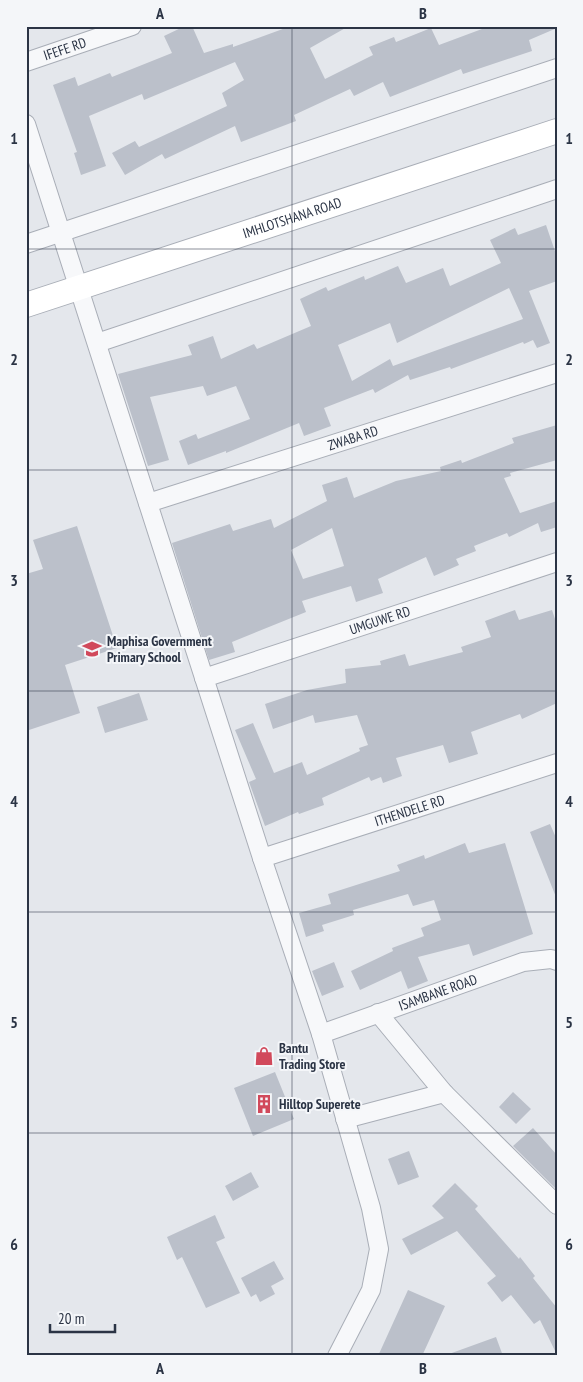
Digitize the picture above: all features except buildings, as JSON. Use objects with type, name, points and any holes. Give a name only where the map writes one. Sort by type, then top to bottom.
[{"type":"street","name":"IFEFE RD","points":[[26,62],[132,26]]},
{"type":"street","points":[[26,244],[557,68]]},
{"type":"street","points":[[26,124],[262,858],[321,1034],[372,1208],[379,1249],[371,1290],[337,1356]]},
{"type":"street","name":"IMHLOTSHANA ROAD","points":[[26,305],[557,131]]},
{"type":"street","points":[[97,343],[502,209],[557,189]]},
{"type":"street","name":"ZWABA RD","points":[[148,503],[557,373]]},
{"type":"street","name":"UMGUWE RD","points":[[204,678],[557,562]]},
{"type":"street","name":"ITHENDELE RD","points":[[262,858],[557,763]]},
{"type":"street","name":"ISAMBANE ROAD","points":[[321,1034],[523,962],[551,959],[557,962]]},
{"type":"street","points":[[378,1013],[444,1093],[557,1205]]},
{"type":"street","points":[[345,1119],[444,1093]]},
{"type":"place","name":"Maphisa Government Primary School","points":[[92,649]]},
{"type":"place","name":"Bantu Trading Store","points":[[264,1056]]},
{"type":"place","name":"Hilltop Superete","points":[[264,1104]]}]
